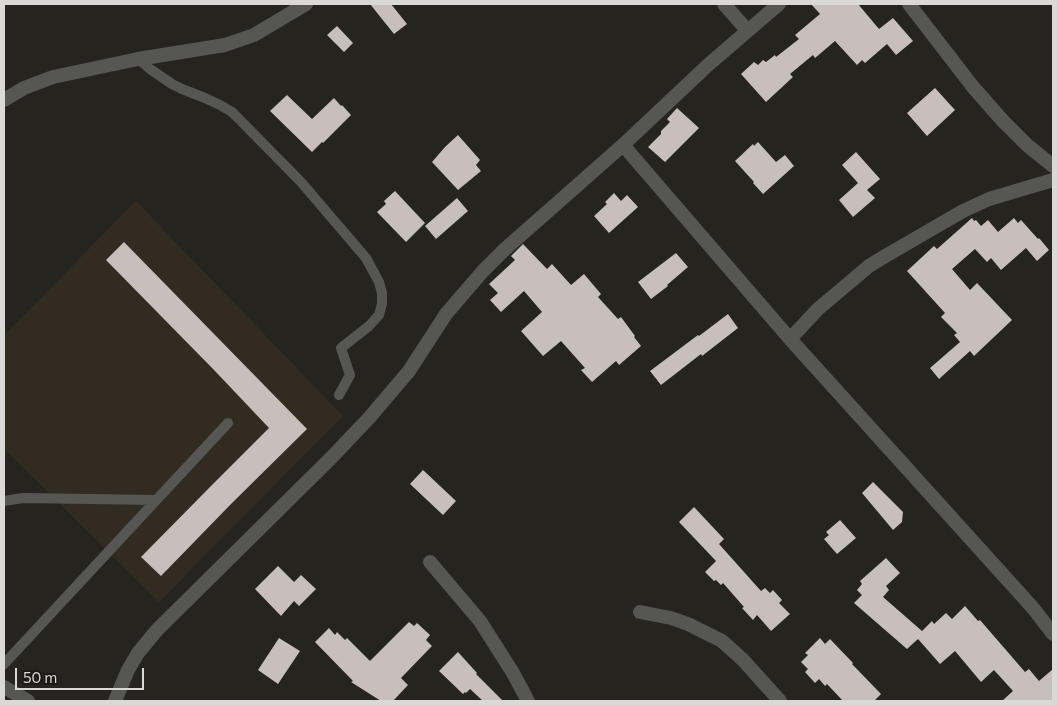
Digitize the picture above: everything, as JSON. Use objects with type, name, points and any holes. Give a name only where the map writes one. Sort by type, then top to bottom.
[{"type":"street","points":[[4,100],[24,88],[53,77],[138,59],[232,43],[254,35],[306,4]]},
{"type":"street","points":[[724,4],[747,30]]},
{"type":"street","points":[[115,701],[128,670],[138,653],[157,630],[369,418],[409,371],[450,308],[483,271],[504,250],[623,145],[708,65],[779,4]]},
{"type":"street","points":[[909,4],[973,87],[1003,121],[1027,145],[1053,166]]},
{"type":"street","points":[[623,145],[790,339],[1033,608],[1053,634]]},
{"type":"street","points":[[790,339],[818,310],[869,266],[887,255],[963,210],[988,198],[1053,180]]},
{"type":"street","points":[[430,562],[480,621],[513,673],[528,701]]},
{"type":"street","points":[[640,612],[672,618],[722,641],[743,660],[780,701]]},
{"type":"street","points":[[4,687],[28,701]]},
{"type":"lane","points":[[138,59],[172,84],[232,112],[301,182],[366,258],[379,282],[382,304],[379,315],[340,348],[350,375],[339,395]]},
{"type":"lane","points":[[4,664],[228,423]]},
{"type":"lane","points":[[4,501],[23,498],[156,500]]},
{"type":"shaded area","points":[[136,201],[343,416],[159,602],[4,449],[4,335]]},
{"type":"building","points":[[370,4],[391,4],[407,24],[394,34]]},
{"type":"building","points":[[811,4],[858,4],[879,29],[893,18],[913,41],[896,55],[887,44],[865,63],[862,60],[857,65],[835,41],[815,58],[813,55],[790,74],[793,77],[766,102],[741,74],[754,62],[758,65],[763,60],[766,62],[775,55],[776,57],[799,39],[795,35],[820,14]]},
{"type":"building","points":[[337,26],[353,43],[344,52],[327,35]]},
{"type":"building","points":[[935,88],[955,110],[927,136],[907,113]]},
{"type":"building","points":[[287,95],[312,119],[334,98],[351,115],[312,152],[270,111]]},
{"type":"building","points":[[677,108],[699,128],[665,162],[648,147],[670,122],[667,119]]},
{"type":"building","points":[[458,135],[480,160],[476,165],[481,171],[458,190],[432,162]]},
{"type":"building","points":[[758,142],[776,162],[785,155],[794,166],[763,194],[735,161],[753,144],[754,146]]},
{"type":"building","points":[[856,152],[880,179],[867,190],[875,198],[853,217],[839,200],[858,183],[842,165]]},
{"type":"building","points":[[395,191],[425,223],[406,242],[377,212],[386,204],[384,201]]},
{"type":"building","points":[[614,193],[621,201],[627,195],[638,207],[609,233],[594,216],[607,204],[605,202]]},
{"type":"building","points":[[457,198],[468,211],[436,239],[425,226]]},
{"type":"building","points":[[972,218],[981,226],[988,220],[998,232],[1014,218],[1018,223],[1021,220],[1049,250],[1037,261],[1026,248],[1001,270],[991,258],[987,262],[975,249],[952,269],[970,290],[977,283],[1012,320],[974,356],[970,351],[939,379],[930,368],[960,342],[954,335],[957,333],[941,317],[945,313],[907,271],[934,246],[937,249]]},
{"type":"building","points":[[124,242],[307,429],[161,576],[141,557],[269,428],[106,260]]},
{"type":"building","points":[[523,244],[547,269],[552,264],[571,285],[584,274],[601,294],[598,297],[618,319],[621,317],[641,346],[619,365],[616,361],[592,382],[581,370],[585,368],[561,341],[543,356],[521,331],[542,312],[524,291],[501,312],[490,300],[498,293],[489,284],[515,260],[511,256]]},
{"type":"building","points":[[676,253],[688,267],[651,299],[638,282]]},
{"type":"building","points":[[728,314],[738,328],[661,385],[650,371]]},
{"type":"building","points":[[423,470],[456,501],[443,515],[410,484]]},
{"type":"building","points":[[873,482],[903,512],[902,522],[893,530],[862,493]]},
{"type":"building","points":[[694,507],[724,539],[719,544],[761,591],[765,588],[770,593],[773,590],[782,600],[779,603],[790,614],[771,631],[757,615],[753,620],[723,583],[721,585],[716,580],[714,581],[705,572],[716,561],[679,522]]},
{"type":"building","points":[[840,520],[856,538],[837,554],[824,539],[829,535],[826,532]]},
{"type":"building","points":[[886,558],[900,573],[886,586],[889,590],[883,597],[922,631],[932,621],[934,624],[946,613],[952,619],[965,606],[978,621],[980,620],[1025,672],[1029,669],[1039,681],[1053,669],[1053,701],[1002,701],[1013,691],[994,670],[981,682],[955,651],[940,664],[918,639],[907,649],[854,603],[862,595],[857,590],[862,584],[860,581]]},
{"type":"building","points":[[278,566],[294,582],[301,575],[316,589],[299,606],[294,601],[281,616],[255,589]]},
{"type":"building","points":[[409,622],[414,626],[417,623],[430,635],[426,640],[432,646],[401,678],[408,685],[393,701],[381,701],[351,682],[353,681],[315,642],[329,628],[335,635],[337,632],[345,640],[347,638],[370,661]]},
{"type":"building","points":[[279,638],[300,651],[278,684],[258,670]]},
{"type":"building","points":[[820,638],[825,644],[830,639],[881,694],[874,701],[843,701],[827,684],[825,686],[819,679],[815,683],[805,672],[808,669],[801,662],[808,655],[805,653]]},
{"type":"building","points":[[458,652],[476,674],[503,701],[483,701],[470,689],[463,694],[439,671]]}]
